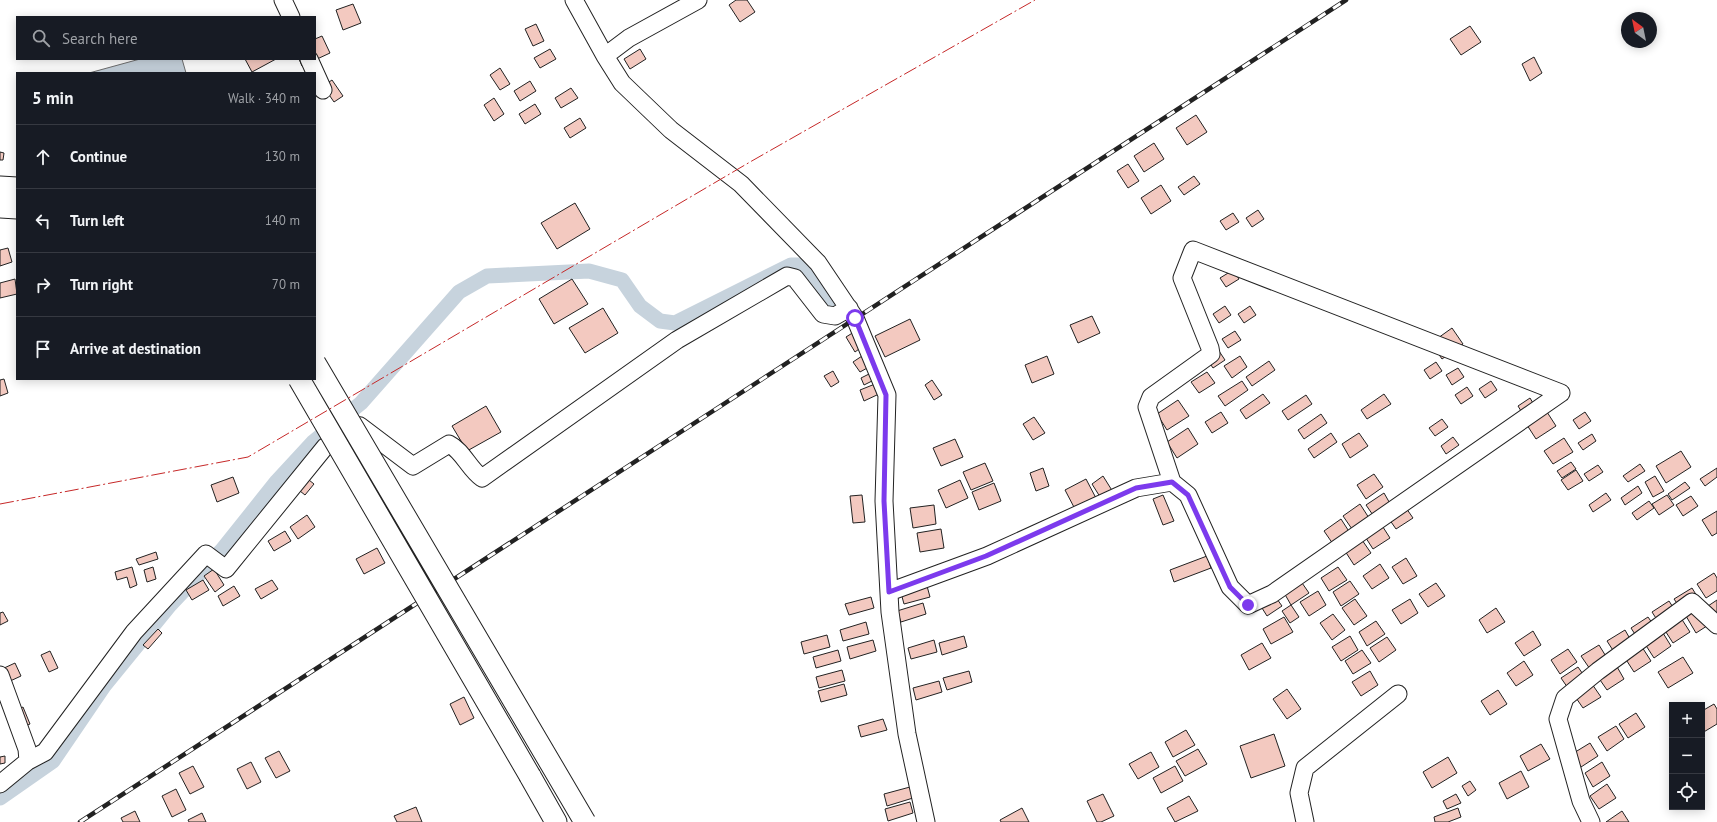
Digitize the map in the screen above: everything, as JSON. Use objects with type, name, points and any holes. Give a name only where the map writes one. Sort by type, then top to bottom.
[{"type":"main road","points":[[0,187],[16,188]]},
{"type":"main road","points":[[0,207],[16,208]]},
{"type":"main road","points":[[316,365],[584,822]]},
{"type":"main road","points":[[300,380],[556,822]]},
{"type":"street","points":[[283,0],[291,16]]},
{"type":"street","points":[[574,0],[604,56],[622,83],[672,130],[741,184],[818,263],[855,318],[886,395],[884,501],[890,612],[907,734],[926,822]]},
{"type":"street","points":[[604,56],[629,38],[698,0]]},
{"type":"street","points":[[309,60],[315,72]]},
{"type":"street","points":[[316,74],[323,90]]},
{"type":"street","points":[[889,592],[986,556],[1136,488],[1172,482],[1188,495],[1230,587],[1248,605],[1272,594],[1561,393],[1193,250],[1182,278],[1210,348],[1211,354],[1151,397],[1147,408],[1172,482]]},
{"type":"street","points":[[0,784],[28,761],[45,752],[134,632],[206,554],[226,569],[325,447],[360,426],[414,466],[449,444],[455,447],[476,474],[482,478],[677,340],[787,276],[795,278],[823,314],[835,316],[849,308]]},
{"type":"street","points":[[1591,822],[1581,801],[1558,719],[1565,698],[1598,671],[1692,602],[1717,625]]},
{"type":"street","points":[[0,675],[27,749],[28,761]]},
{"type":"street","points":[[1304,822],[1299,793],[1305,768],[1398,694]]},
{"type":"shaded area","points":[[136,60],[182,60],[186,72],[93,72]]},
{"type":"building","points":[[736,0],[747,0],[755,12],[740,22],[729,5]]},
{"type":"building","points":[[353,4],[361,23],[343,30],[336,10]]},
{"type":"building","points":[[536,24],[544,41],[533,46],[525,29]]},
{"type":"building","points":[[1470,26],[1481,42],[1461,55],[1450,39]]},
{"type":"building","points":[[322,36],[330,53],[316,60],[316,39]]},
{"type":"building","points":[[550,49],[556,59],[540,68],[534,58]]},
{"type":"building","points":[[640,49],[646,59],[630,69],[624,59]]},
{"type":"building","points":[[1534,57],[1542,73],[1530,81],[1522,64]]},
{"type":"building","points":[[246,60],[274,60],[252,72]]},
{"type":"building","points":[[299,60],[315,60],[302,66]]},
{"type":"building","points":[[500,68],[510,84],[500,90],[490,75]]},
{"type":"building","points":[[332,80],[343,96],[334,102],[323,86]]},
{"type":"building","points":[[530,81],[536,91],[520,101],[514,91]]},
{"type":"building","points":[[571,88],[578,98],[561,108],[555,98]]},
{"type":"building","points":[[494,98],[504,114],[494,121],[484,105]]},
{"type":"building","points":[[535,104],[541,114],[525,124],[519,114]]},
{"type":"building","points":[[1196,115],[1207,132],[1187,145],[1176,128]]},
{"type":"building","points":[[580,118],[586,128],[570,138],[564,128]]},
{"type":"building","points":[[1154,143],[1164,159],[1144,172],[1134,156]]},
{"type":"building","points":[[0,152],[4,153],[3,160],[0,160]]},
{"type":"building","points":[[1128,164],[1139,181],[1128,188],[1117,171]]},
{"type":"building","points":[[1194,176],[1200,184],[1184,195],[1178,187]]},
{"type":"building","points":[[1161,185],[1171,201],[1151,214],[1141,198]]},
{"type":"building","points":[[575,203],[590,229],[557,249],[541,223]]},
{"type":"building","points":[[1258,210],[1264,219],[1252,227],[1246,218]]},
{"type":"building","points":[[1233,213],[1239,222],[1226,230],[1220,221]]},
{"type":"building","points":[[8,248],[12,262],[0,266],[0,250]]},
{"type":"building","points":[[1233,270],[1239,279],[1226,287],[1220,278]]},
{"type":"building","points":[[15,279],[16,294],[0,298],[0,283]]},
{"type":"building","points":[[572,279],[588,304],[554,324],[539,299]]},
{"type":"building","points":[[1225,306],[1231,315],[1219,323],[1213,314]]},
{"type":"building","points":[[1250,306],[1256,315],[1244,323],[1238,314]]},
{"type":"building","points":[[603,308],[618,333],[585,353],[569,328]]},
{"type":"building","points":[[1092,316],[1100,333],[1078,343],[1070,325]]},
{"type":"building","points":[[910,319],[920,340],[885,357],[875,336]]},
{"type":"building","points":[[1452,328],[1463,344],[1442,359],[1431,343]]},
{"type":"building","points":[[1235,331],[1241,340],[1228,348],[1222,339]]},
{"type":"building","points":[[854,332],[863,346],[855,352],[846,337]]},
{"type":"building","points":[[1219,351],[1225,360],[1213,368],[1207,359]]},
{"type":"building","points":[[862,356],[869,367],[860,372],[853,362]]},
{"type":"building","points":[[1047,356],[1054,374],[1032,383],[1025,365]]},
{"type":"building","points":[[1240,356],[1247,367],[1232,378],[1224,366]]},
{"type":"building","points":[[1269,361],[1275,370],[1252,386],[1246,377]]},
{"type":"building","points":[[1436,362],[1442,371],[1430,379],[1424,370]]},
{"type":"building","points":[[1458,368],[1464,377],[1452,385],[1446,375]]},
{"type":"building","points":[[833,371],[839,382],[831,387],[824,376]]},
{"type":"building","points":[[1207,372],[1215,383],[1199,393],[1191,382]]},
{"type":"building","points":[[871,373],[874,380],[864,385],[861,378]]},
{"type":"building","points":[[4,379],[8,393],[0,396],[0,380]]},
{"type":"building","points":[[932,380],[942,395],[934,400],[925,385]]},
{"type":"building","points":[[1242,381],[1248,390],[1225,406],[1218,396]]},
{"type":"building","points":[[1491,381],[1497,390],[1485,398],[1479,389]]},
{"type":"building","points":[[875,384],[879,394],[864,401],[860,390]]},
{"type":"building","points":[[1467,387],[1473,396],[1461,404],[1455,395]]},
{"type":"building","points":[[1263,394],[1270,403],[1246,419],[1240,410]]},
{"type":"building","points":[[1384,394],[1391,404],[1367,419],[1361,410]]},
{"type":"building","points":[[1306,395],[1312,404],[1288,420],[1282,411]]},
{"type":"building","points":[[1530,398],[1536,408],[1524,416],[1518,406]]},
{"type":"building","points":[[1178,400],[1189,416],[1167,430],[1157,414]]},
{"type":"building","points":[[486,406],[501,432],[467,451],[452,426]]},
{"type":"building","points":[[1221,412],[1228,423],[1212,433],[1205,422]]},
{"type":"building","points":[[1547,412],[1556,426],[1536,439],[1527,425]]},
{"type":"building","points":[[1585,412],[1591,421],[1579,429],[1573,420]]},
{"type":"building","points":[[1321,414],[1327,423],[1304,439],[1298,430]]},
{"type":"building","points":[[1034,417],[1045,433],[1033,440],[1023,424]]},
{"type":"building","points":[[1442,419],[1448,427],[1435,436],[1429,428]]},
{"type":"building","points":[[1188,428],[1198,444],[1177,458],[1167,442]]},
{"type":"building","points":[[1331,433],[1337,442],[1314,458],[1308,449]]},
{"type":"building","points":[[1359,433],[1368,446],[1350,458],[1342,444]]},
{"type":"building","points":[[1592,434],[1596,441],[1583,450],[1578,443]]},
{"type":"building","points":[[1453,437],[1459,445],[1446,454],[1441,446]]},
{"type":"building","points":[[1564,438],[1573,452],[1553,464],[1544,451]]},
{"type":"building","points":[[955,439],[963,457],[941,466],[933,448]]},
{"type":"building","points":[[1681,451],[1691,467],[1666,483],[1656,466]]},
{"type":"building","points":[[1571,462],[1576,469],[1562,478],[1557,471]]},
{"type":"building","points":[[985,463],[993,481],[971,490],[963,472]]},
{"type":"building","points":[[1640,464],[1645,471],[1628,482],[1623,476]]},
{"type":"building","points":[[1598,465],[1603,472],[1589,481],[1584,474]]},
{"type":"building","points":[[1043,468],[1049,486],[1036,491],[1030,473]]},
{"type":"building","points":[[1717,468],[1717,477],[1705,486],[1700,479]]},
{"type":"building","points":[[1576,470],[1583,481],[1568,490],[1561,480]]},
{"type":"building","points":[[1374,474],[1383,487],[1366,499],[1357,485]]},
{"type":"building","points":[[1103,476],[1113,492],[1102,500],[1092,484]]},
{"type":"building","points":[[1655,476],[1664,491],[1653,497],[1645,482]]},
{"type":"building","points":[[233,477],[239,493],[217,502],[211,485]]},
{"type":"building","points":[[1086,479],[1097,500],[1076,511],[1065,490]]},
{"type":"building","points":[[309,480],[314,484],[305,495],[300,491]]},
{"type":"building","points":[[960,480],[968,498],[946,508],[938,490]]},
{"type":"building","points":[[1685,482],[1690,488],[1672,500],[1668,494]]},
{"type":"building","points":[[994,483],[1001,501],[979,510],[972,492]]},
{"type":"building","points":[[1638,486],[1642,493],[1625,505],[1621,498]]},
{"type":"building","points":[[1384,493],[1392,507],[1375,518],[1366,505]]},
{"type":"building","points":[[1606,493],[1611,500],[1593,512],[1589,505]]},
{"type":"building","points":[[862,495],[865,522],[853,523],[850,496]]},
{"type":"building","points":[[1163,495],[1174,521],[1163,525],[1153,499]]},
{"type":"building","points":[[1667,495],[1674,505],[1659,515],[1652,504]]},
{"type":"building","points":[[1691,496],[1698,506],[1683,516],[1676,505]]},
{"type":"building","points":[[1649,501],[1654,508],[1637,520],[1632,513]]},
{"type":"building","points":[[1360,504],[1369,518],[1352,529],[1343,516]]},
{"type":"building","points":[[934,505],[936,524],[913,528],[910,508]]},
{"type":"building","points":[[1404,505],[1413,518],[1396,529],[1387,516]]},
{"type":"building","points":[[1717,511],[1717,533],[1712,536],[1702,520]]},
{"type":"building","points":[[307,515],[315,527],[298,539],[290,527]]},
{"type":"building","points":[[1341,519],[1350,533],[1333,544],[1324,531]]},
{"type":"building","points":[[1381,524],[1390,538],[1373,549],[1364,535]]},
{"type":"building","points":[[941,529],[944,548],[920,552],[917,533]]},
{"type":"building","points":[[285,531],[291,541],[274,551],[268,541]]},
{"type":"building","points":[[1362,540],[1371,553],[1354,565],[1345,551]]},
{"type":"building","points":[[377,548],[385,563],[364,574],[356,559]]},
{"type":"building","points":[[156,552],[158,559],[139,565],[136,559]]},
{"type":"building","points":[[1207,556],[1211,568],[1174,582],[1170,570]]},
{"type":"building","points":[[1406,558],[1417,576],[1403,584],[1392,567]]},
{"type":"building","points":[[1380,564],[1389,578],[1372,589],[1363,576]]},
{"type":"building","points":[[132,567],[137,585],[130,588],[127,577],[117,580],[115,572]]},
{"type":"building","points":[[153,567],[156,579],[147,582],[144,570]]},
{"type":"building","points":[[1338,567],[1347,580],[1329,591],[1321,578]]},
{"type":"building","points":[[214,569],[224,585],[215,592],[204,576]]},
{"type":"building","points":[[1714,573],[1717,578],[1717,591],[1706,598],[1697,584]]},
{"type":"building","points":[[203,580],[209,590],[192,600],[186,590]]},
{"type":"building","points":[[272,580],[278,589],[261,599],[255,589]]},
{"type":"building","points":[[1300,580],[1309,593],[1291,605],[1283,591]]},
{"type":"building","points":[[1350,581],[1359,594],[1341,606],[1333,592]]},
{"type":"building","points":[[1436,583],[1445,596],[1428,607],[1419,594]]},
{"type":"building","points":[[234,586],[240,596],[223,606],[218,596]]},
{"type":"building","points":[[927,586],[930,597],[904,604],[901,593]]},
{"type":"building","points":[[1692,588],[1700,601],[1683,612],[1674,599]]},
{"type":"building","points":[[1318,591],[1326,605],[1309,616],[1300,602]]},
{"type":"building","points":[[871,597],[874,608],[849,615],[845,604]]},
{"type":"building","points":[[1277,599],[1282,606],[1267,616],[1262,608]]},
{"type":"building","points":[[1355,599],[1367,616],[1354,625],[1342,608]]},
{"type":"building","points":[[1410,599],[1418,613],[1401,624],[1392,610]]},
{"type":"building","points":[[1717,600],[1717,624],[1705,608]]},
{"type":"building","points":[[1669,601],[1678,615],[1661,626],[1652,612]]},
{"type":"building","points":[[923,603],[926,614],[901,622],[897,611]]},
{"type":"building","points":[[1291,605],[1299,617],[1290,623],[1282,611]]},
{"type":"building","points":[[1699,607],[1710,624],[1696,633],[1686,616]]},
{"type":"building","points":[[1496,608],[1505,622],[1487,633],[1479,620]]},
{"type":"building","points":[[3,612],[8,621],[0,625],[0,613]]},
{"type":"building","points":[[1333,614],[1345,630],[1332,640],[1320,623]]},
{"type":"building","points":[[1284,617],[1293,632],[1271,644],[1263,629]]},
{"type":"building","points":[[1648,617],[1657,630],[1640,642],[1631,628]]},
{"type":"building","points":[[1681,618],[1690,632],[1673,643],[1664,629]]},
{"type":"building","points":[[1376,621],[1385,634],[1367,646],[1359,632]]},
{"type":"building","points":[[866,622],[869,634],[843,641],[840,630]]},
{"type":"building","points":[[158,629],[162,633],[148,649],[143,645]]},
{"type":"building","points":[[1625,630],[1633,644],[1616,655],[1607,641]]},
{"type":"building","points":[[1533,631],[1541,645],[1524,656],[1515,643]]},
{"type":"building","points":[[1663,633],[1671,646],[1654,658],[1645,644]]},
{"type":"building","points":[[827,635],[830,647],[804,654],[801,642]]},
{"type":"building","points":[[964,636],[967,647],[942,655],[939,643]]},
{"type":"building","points":[[1350,636],[1358,650],[1341,661],[1332,647]]},
{"type":"building","points":[[1387,637],[1396,650],[1379,662],[1370,648]]},
{"type":"building","points":[[873,640],[876,651],[850,659],[847,647]]},
{"type":"building","points":[[934,640],[937,652],[911,659],[908,648]]},
{"type":"building","points":[[1262,643],[1271,658],[1249,670],[1241,655]]},
{"type":"building","points":[[1599,645],[1607,658],[1590,669],[1581,656]]},
{"type":"building","points":[[1642,647],[1651,661],[1634,672],[1625,658]]},
{"type":"building","points":[[1568,649],[1577,662],[1560,674],[1551,660]]},
{"type":"building","points":[[838,650],[841,661],[816,668],[813,657]]},
{"type":"building","points":[[1362,650],[1371,663],[1353,674],[1345,661]]},
{"type":"building","points":[[50,651],[58,668],[49,672],[41,655]]},
{"type":"building","points":[[1683,657],[1693,673],[1668,688],[1658,672]]},
{"type":"building","points":[[1524,661],[1533,675],[1516,686],[1507,673]]},
{"type":"building","points":[[15,663],[21,676],[8,682],[2,669]]},
{"type":"building","points":[[1616,665],[1624,679],[1607,690],[1598,677]]},
{"type":"building","points":[[1578,667],[1587,680],[1570,691],[1561,678]]},
{"type":"building","points":[[842,670],[845,681],[819,688],[816,677]]},
{"type":"building","points":[[969,671],[972,682],[947,690],[943,678]]},
{"type":"building","points":[[1370,671],[1378,685],[1361,696],[1352,682]]},
{"type":"building","points":[[939,681],[942,692],[916,700],[913,688]]},
{"type":"building","points":[[844,684],[847,695],[821,702],[818,691]]},
{"type":"building","points":[[1592,684],[1601,697],[1583,708],[1574,695]]},
{"type":"building","points":[[1287,689],[1301,709],[1287,719],[1273,699]]},
{"type":"building","points":[[1498,690],[1507,704],[1490,715],[1481,701]]},
{"type":"building","points":[[464,697],[474,718],[460,725],[450,704]]},
{"type":"building","points":[[1714,704],[1717,709],[1717,724],[1705,731],[1705,709]]},
{"type":"building","points":[[23,707],[30,724],[21,728],[14,711]]},
{"type":"building","points":[[1636,713],[1645,727],[1628,738],[1619,724]]},
{"type":"building","points":[[883,719],[887,730],[861,737],[858,726]]},
{"type":"building","points":[[1616,726],[1624,739],[1607,751],[1598,737]]},
{"type":"building","points":[[1186,730],[1195,745],[1173,757],[1165,742]]},
{"type":"building","points":[[1274,734],[1285,766],[1251,778],[1240,746]]},
{"type":"building","points":[[1590,743],[1598,756],[1581,767],[1572,754]]},
{"type":"building","points":[[1541,744],[1550,759],[1528,771],[1520,756]]},
{"type":"building","points":[[1198,749],[1207,764],[1185,776],[1176,761]]},
{"type":"building","points":[[279,751],[290,771],[276,778],[265,758]]},
{"type":"building","points":[[1151,752],[1159,767],[1138,779],[1129,764]]},
{"type":"building","points":[[5,756],[5,763],[0,764],[0,757]]},
{"type":"building","points":[[1448,757],[1457,773],[1432,788],[1423,772]]},
{"type":"building","points":[[251,762],[261,782],[247,789],[237,769]]},
{"type":"building","points":[[1602,762],[1610,776],[1593,787],[1585,773]]},
{"type":"building","points":[[193,766],[204,787],[190,794],[179,773]]},
{"type":"building","points":[[1175,766],[1183,781],[1161,793],[1153,778]]},
{"type":"building","points":[[1521,771],[1529,787],[1507,799],[1499,783]]},
{"type":"building","points":[[1470,781],[1476,790],[1468,796],[1462,786]]},
{"type":"building","points":[[1607,784],[1616,798],[1599,809],[1590,796]]},
{"type":"building","points":[[910,787],[913,798],[887,806],[884,794]]},
{"type":"building","points":[[176,789],[186,810],[172,817],[162,796]]},
{"type":"building","points":[[1103,794],[1114,816],[1101,822],[1097,822],[1087,801]]},
{"type":"building","points":[[1456,794],[1461,803],[1447,809],[1443,801]]},
{"type":"building","points":[[1189,796],[1198,811],[1175,822],[1167,808]]},
{"type":"building","points":[[910,802],[913,813],[888,821],[885,809]]},
{"type":"building","points":[[416,807],[422,822],[397,822],[394,816]]},
{"type":"building","points":[[1022,808],[1029,822],[1001,822],[1000,820]]},
{"type":"building","points":[[1458,808],[1461,817],[1448,822],[1435,822],[1434,817]]},
{"type":"building","points":[[135,811],[140,822],[123,822],[121,818]]},
{"type":"building","points":[[1622,811],[1629,822],[1606,822]]},
{"type":"building","points":[[202,813],[206,822],[189,822],[188,820]]},
{"type":"waterway","points":[[0,798],[53,761],[104,686],[170,605],[222,550],[277,481],[313,442],[361,403],[459,292],[487,276],[589,271],[622,280],[640,306],[660,321],[675,323],[791,265],[799,265],[833,304]]},
{"type":"railway","points":[[80,822],[1346,0]]},
{"type":"power","points":[[0,504],[248,457],[750,162],[1035,0]]},
{"type":"route","points":[[855,318],[886,395],[884,501],[889,592],[986,556],[1136,488],[1172,482],[1188,495],[1230,587],[1248,605]]}]
